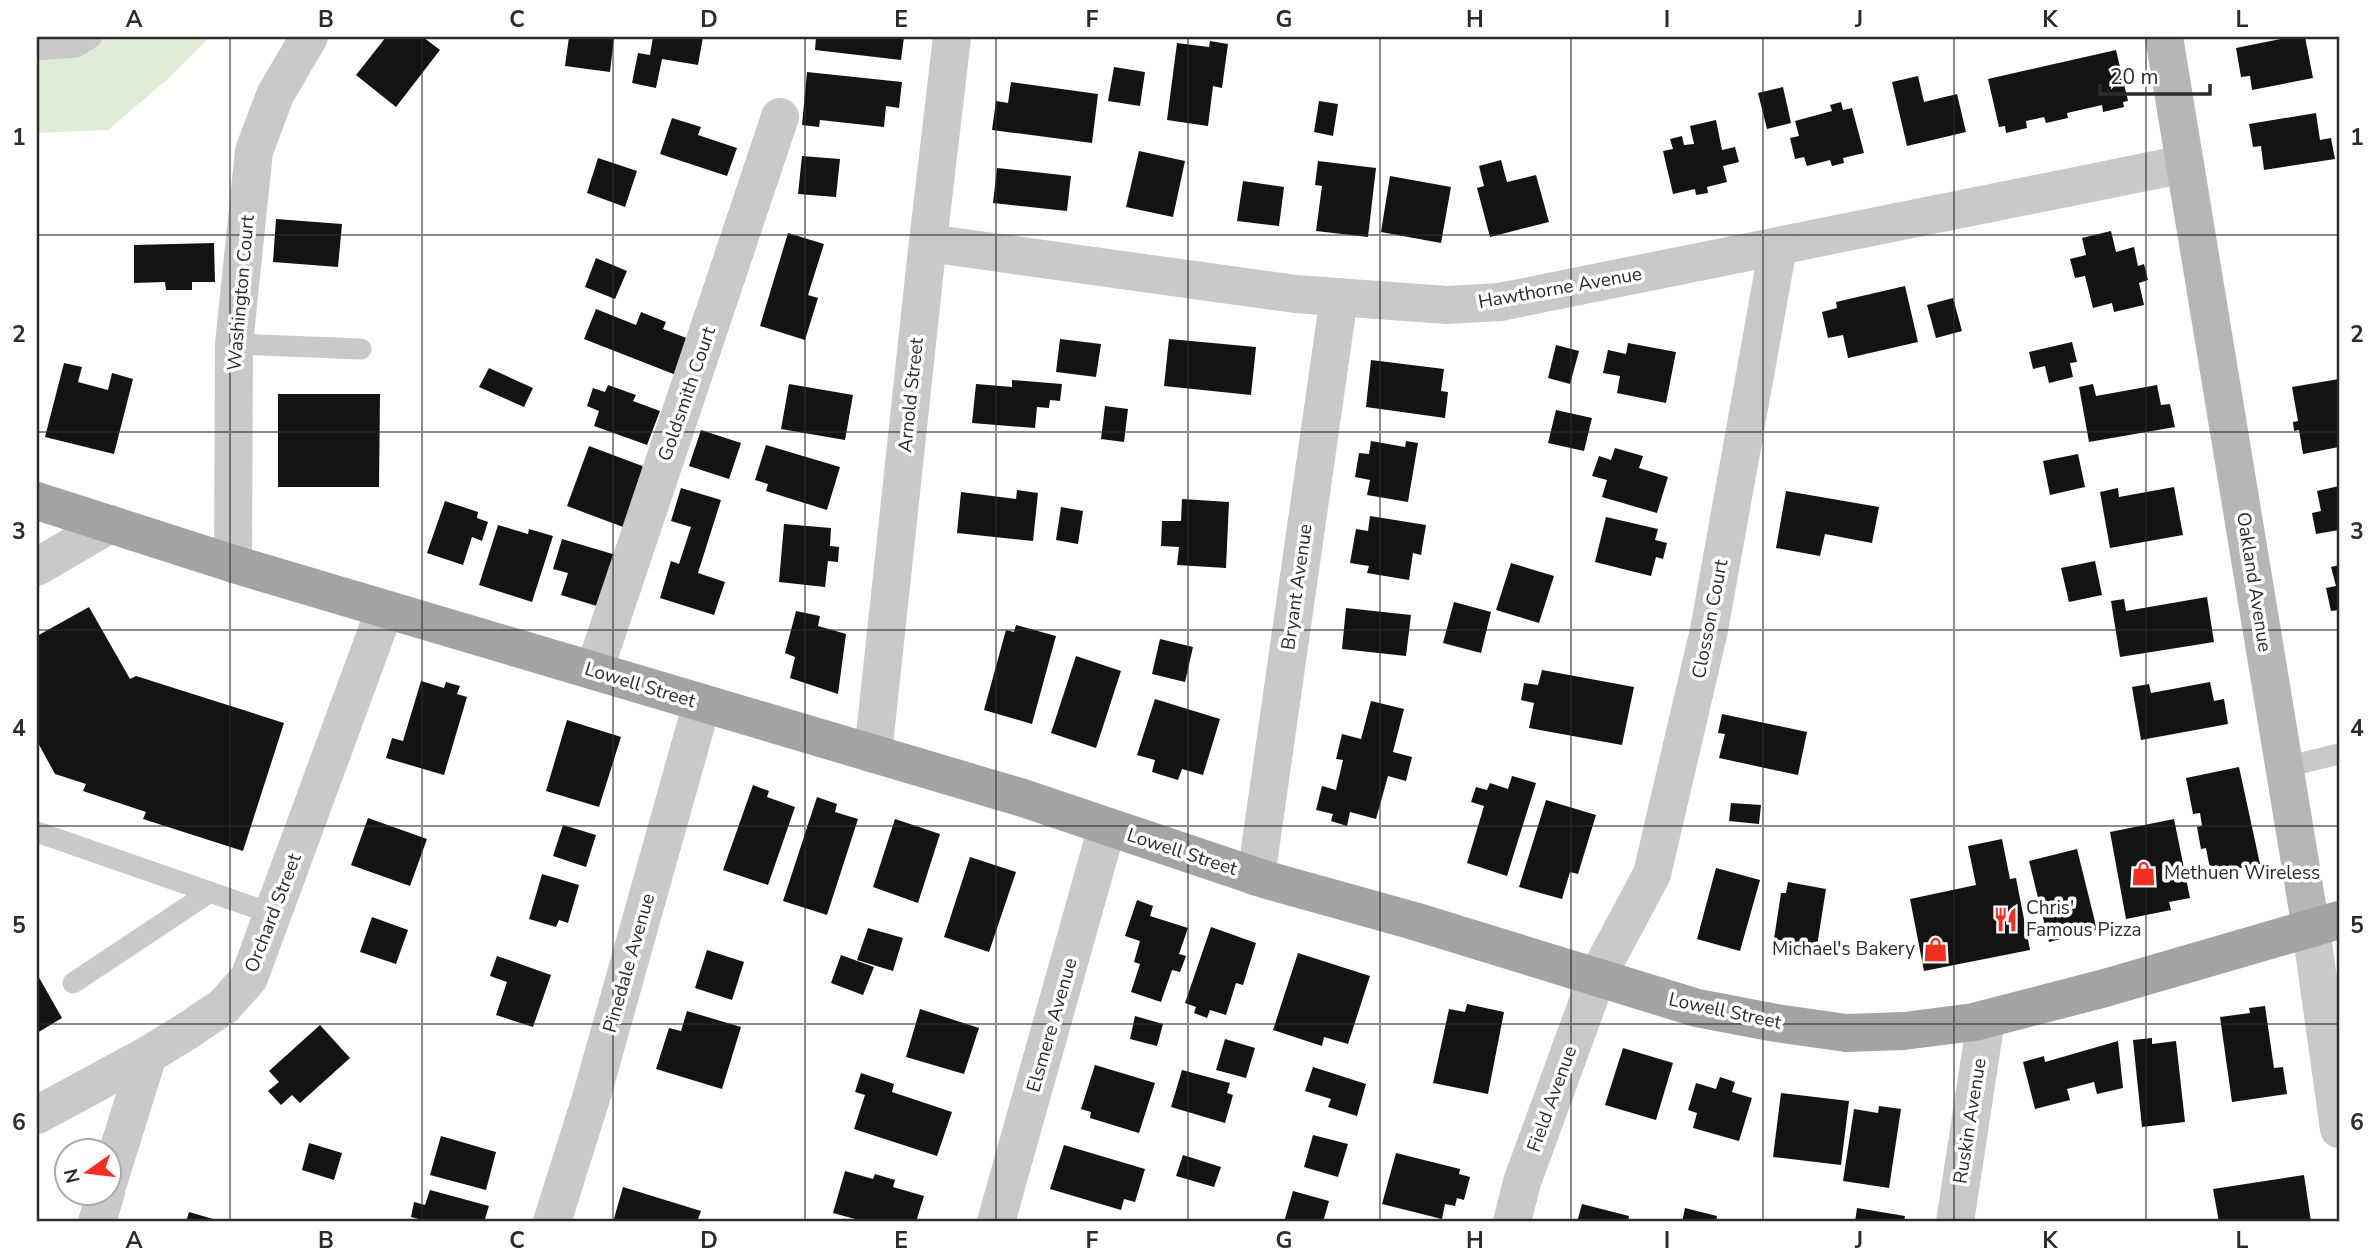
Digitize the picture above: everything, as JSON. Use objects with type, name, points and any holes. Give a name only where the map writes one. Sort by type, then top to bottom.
[{"type":"main road","name":"Lowell Street","points":[[37,501],[233,564],[1023,798],[1256,877],[1414,921],[1697,1008],[1776,1023],[1846,1033],[1903,1031],[1986,1020],[2325,924]]},
{"type":"street","name":"Washington Court","points":[[233,564],[234,344],[254,151],[275,95],[309,37]]},
{"type":"street","name":"Arnold Street","points":[[873,754],[952,37]]},
{"type":"street","name":"Oakland Avenue","points":[[2164,37],[2284,767],[2325,924],[2339,1129]]},
{"type":"street","name":"Goldsmith Court","points":[[594,671],[780,117]]},
{"type":"street","name":"Hawthorne Avenue","points":[[928,243],[1295,294],[1447,304],[1500,302],[2185,164]]},
{"type":"street","name":"Closson Court","points":[[1597,977],[1652,874],[1709,630],[1778,247]]},
{"type":"street","name":"Bryant Avenue","points":[[1256,877],[1339,297]]},
{"type":"street","points":[[37,566],[110,524]]},
{"type":"street","name":"Orchard Street","points":[[37,1115],[148,1055],[224,1006],[249,978],[386,609]]},
{"type":"street","name":"Pinedale Avenue","points":[[552,1222],[592,1095],[702,703]]},
{"type":"street","name":"Elsmere Avenue","points":[[996,1222],[1107,827]]},
{"type":"street","name":"Field Avenue","points":[[1511,1222],[1522,1182],[1597,977]]},
{"type":"street","name":"Ruskin Avenue","points":[[1955,1222],[1986,1020]]},
{"type":"street","points":[[122,1139],[148,1055]]},
{"type":"lane","points":[[37,50],[76,47],[92,37]]},
{"type":"lane","points":[[234,344],[361,349]]},
{"type":"lane","points":[[2284,767],[2339,754]]},
{"type":"lane","points":[[37,832],[273,914]]},
{"type":"lane","points":[[73,983],[210,892]]},
{"type":"green space","points":[[37,37],[210,37],[170,77],[108,130],[37,133]]},
{"type":"building","points":[[386,37],[423,37],[440,50],[396,107],[356,75]]},
{"type":"building","points":[[569,37],[614,37],[610,72],[565,66]]},
{"type":"building","points":[[653,37],[703,37],[698,65],[662,59],[656,88],[632,83],[638,53],[650,55]]},
{"type":"building","points":[[816,37],[904,37],[901,60],[815,50]]},
{"type":"building","points":[[2290,37],[2305,37],[2313,78],[2252,90],[2250,76],[2241,77],[2236,48]]},
{"type":"building","points":[[1210,41],[1228,44],[1222,88],[1213,86],[1208,126],[1167,120],[1177,43],[1209,47]]},
{"type":"building","points":[[2116,50],[2128,101],[2123,102],[2124,107],[2103,112],[2102,105],[2067,113],[2068,118],[2046,123],[2044,117],[2026,121],[2027,128],[2006,133],[2005,126],[1999,127],[1988,79]]},
{"type":"building","points":[[1114,67],[1145,72],[1140,106],[1108,101]]},
{"type":"building","points":[[807,72],[902,82],[899,108],[886,106],[884,127],[820,120],[819,127],[802,125]]},
{"type":"building","points":[[1918,76],[1924,102],[1957,94],[1966,132],[1907,146],[1892,82]]},
{"type":"building","points":[[1011,82],[1098,94],[1092,143],[992,130],[996,101],[1008,103]]},
{"type":"building","points":[[1783,87],[1791,123],[1767,129],[1758,93]]},
{"type":"building","points":[[1319,101],[1338,104],[1333,136],[1314,132]]},
{"type":"building","points":[[1841,102],[1843,110],[1852,108],[1864,153],[1843,158],[1844,163],[1832,166],[1830,160],[1807,166],[1804,157],[1795,159],[1790,138],[1799,136],[1795,121],[1832,111],[1830,105]]},
{"type":"building","points":[[2316,113],[2320,140],[2331,138],[2335,159],[2264,170],[2261,146],[2253,147],[2249,124]]},
{"type":"building","points":[[672,118],[701,127],[698,135],[737,148],[727,176],[660,154]]},
{"type":"building","points":[[1716,120],[1722,150],[1735,147],[1739,162],[1723,166],[1727,182],[1707,187],[1708,193],[1696,195],[1695,189],[1673,194],[1663,151],[1673,149],[1670,139],[1682,136],[1684,145],[1694,144],[1690,126]]},
{"type":"building","points":[[1139,151],[1185,161],[1173,217],[1126,207]]},
{"type":"building","points":[[802,156],[840,159],[836,197],[798,194]]},
{"type":"building","points":[[598,158],[637,171],[625,207],[587,193]]},
{"type":"building","points":[[1501,160],[1507,182],[1536,175],[1549,222],[1490,237],[1477,188],[1484,186],[1479,166]]},
{"type":"building","points":[[1318,161],[1376,168],[1368,237],[1316,231],[1322,186],[1315,185]]},
{"type":"building","points":[[997,168],[1071,176],[1067,211],[993,203]]},
{"type":"building","points":[[1390,176],[1451,187],[1441,243],[1381,232]]},
{"type":"building","points":[[1243,181],[1284,187],[1279,226],[1237,221]]},
{"type":"building","points":[[276,219],[342,224],[338,267],[273,262]]},
{"type":"building","points":[[2111,231],[2116,252],[2134,247],[2138,266],[2144,264],[2148,280],[2139,283],[2144,305],[2114,312],[2112,303],[2093,308],[2085,276],[2075,278],[2070,259],[2086,255],[2082,238]]},
{"type":"building","points":[[788,233],[824,244],[808,295],[818,298],[805,340],[760,326]]},
{"type":"building","points":[[214,243],[215,282],[192,282],[192,290],[166,290],[165,282],[134,283],[134,245]]},
{"type":"building","points":[[596,258],[627,271],[615,299],[585,287]]},
{"type":"building","points":[[1905,286],[1918,342],[1848,358],[1843,335],[1828,338],[1822,312],[1837,308],[1836,302]]},
{"type":"building","points":[[1953,298],[1962,331],[1936,338],[1927,305]]},
{"type":"building","points":[[596,309],[636,325],[641,312],[666,322],[663,329],[689,339],[676,375],[584,339]]},
{"type":"building","points":[[1060,339],[1101,344],[1096,377],[1056,372]]},
{"type":"building","points":[[1169,339],[1256,347],[1251,395],[1164,386]]},
{"type":"building","points":[[2072,342],[2077,362],[2070,363],[2073,377],[2049,383],[2045,366],[2033,369],[2029,352]]},
{"type":"building","points":[[1628,343],[1676,352],[1666,403],[1617,393],[1620,376],[1603,373],[1608,350],[1626,354]]},
{"type":"building","points":[[1556,345],[1579,351],[1570,384],[1548,378]]},
{"type":"building","points":[[1371,360],[1444,369],[1441,391],[1448,392],[1445,418],[1366,407]]},
{"type":"building","points":[[64,363],[82,367],[78,382],[108,390],[112,373],[133,379],[114,454],[45,437]]},
{"type":"building","points":[[489,368],[533,388],[524,407],[479,387]]},
{"type":"building","points":[[2339,379],[2339,447],[2303,454],[2299,430],[2294,431],[2293,422],[2298,421],[2292,387]]},
{"type":"building","points":[[1012,380],[1062,384],[1060,401],[1050,400],[1049,408],[1037,407],[1035,428],[972,423],[976,384],[1012,387]]},
{"type":"building","points":[[789,384],[853,395],[845,440],[781,429]]},
{"type":"building","points":[[2093,384],[2096,396],[2157,385],[2161,405],[2170,404],[2175,427],[2089,442],[2079,387]]},
{"type":"building","points":[[608,385],[636,395],[633,401],[660,411],[647,445],[594,426],[599,411],[587,406],[593,388],[605,392]]},
{"type":"building","points":[[278,394],[380,394],[379,487],[278,487]]},
{"type":"building","points":[[1105,406],[1128,409],[1124,442],[1101,439]]},
{"type":"building","points":[[1556,410],[1592,418],[1584,451],[1548,443]]},
{"type":"building","points":[[701,430],[741,443],[729,479],[689,466]]},
{"type":"building","points":[[1371,441],[1405,447],[1406,441],[1418,443],[1408,502],[1367,495],[1370,480],[1355,477],[1359,453],[1369,454]]},
{"type":"building","points":[[766,445],[840,467],[827,510],[766,491],[768,484],[755,480]]},
{"type":"building","points":[[589,446],[645,467],[623,527],[567,506]]},
{"type":"building","points":[[1615,448],[1643,456],[1639,468],[1668,477],[1657,513],[1602,497],[1607,480],[1592,476],[1599,456],[1611,460]]},
{"type":"building","points":[[2078,454],[2085,487],[2050,495],[2043,461]]},
{"type":"building","points":[[2339,486],[2339,530],[2316,534],[2312,513],[2321,511],[2317,491]]},
{"type":"building","points":[[2174,487],[2183,535],[2110,548],[2100,492],[2118,488],[2119,497]]},
{"type":"building","points":[[681,488],[721,500],[698,573],[725,582],[714,615],[660,598],[671,561],[679,564],[691,527],[671,521]]},
{"type":"building","points":[[1017,490],[1038,493],[1033,541],[957,533],[961,492],[1016,499]]},
{"type":"building","points":[[1786,491],[1879,507],[1872,543],[1825,534],[1820,556],[1776,548]]},
{"type":"building","points":[[1182,499],[1229,502],[1226,568],[1177,565],[1179,547],[1161,546],[1162,521],[1181,521]]},
{"type":"building","points":[[445,501],[478,512],[477,518],[488,522],[482,541],[472,537],[463,565],[427,553]]},
{"type":"building","points":[[1061,507],[1083,511],[1078,544],[1056,540]]},
{"type":"building","points":[[1370,516],[1426,525],[1421,555],[1413,553],[1409,580],[1367,573],[1369,566],[1350,563],[1356,529],[1368,531]]},
{"type":"building","points":[[1606,517],[1658,529],[1655,540],[1667,543],[1663,559],[1656,557],[1651,576],[1595,562]]},
{"type":"building","points":[[784,524],[831,528],[830,546],[839,547],[838,562],[828,561],[825,587],[779,582]]},
{"type":"building","points":[[498,525],[528,534],[529,529],[553,536],[532,602],[479,585]]},
{"type":"building","points":[[562,539],[616,555],[600,607],[561,595],[568,573],[553,569]]},
{"type":"building","points":[[2095,561],[2102,595],[2069,602],[2061,568]]},
{"type":"building","points":[[1511,563],[1554,576],[1539,623],[1496,610]]},
{"type":"building","points":[[2339,565],[2339,610],[2331,611],[2326,588],[2336,586],[2331,567]]},
{"type":"building","points":[[2207,597],[2214,642],[2120,657],[2111,601],[2124,599],[2126,611]]},
{"type":"building","points":[[1454,602],[1491,612],[1481,653],[1443,643]]},
{"type":"building","points":[[89,607],[130,679],[136,676],[284,723],[243,851],[143,819],[146,812],[83,791],[86,784],[55,774],[37,741],[37,636]]},
{"type":"building","points":[[1346,608],[1411,615],[1406,656],[1342,649]]},
{"type":"building","points":[[796,611],[820,616],[818,626],[846,634],[838,694],[790,678],[795,657],[785,653]]},
{"type":"building","points":[[1016,625],[1056,636],[1032,724],[984,710],[1006,630],[1014,632]]},
{"type":"building","points":[[1160,639],[1193,647],[1185,682],[1152,674]]},
{"type":"building","points":[[1076,656],[1121,671],[1096,748],[1051,733]]},
{"type":"building","points":[[1542,670],[1634,687],[1622,745],[1529,728],[1534,703],[1521,700],[1524,683],[1538,685]]},
{"type":"building","points":[[421,681],[444,688],[446,682],[460,686],[457,694],[467,697],[444,775],[386,758],[392,738],[403,741]]},
{"type":"building","points":[[2210,682],[2214,701],[2224,699],[2228,724],[2141,740],[2132,687],[2149,684],[2151,693]]},
{"type":"building","points":[[1155,699],[1220,719],[1203,775],[1182,769],[1178,780],[1152,772],[1155,760],[1137,755]]},
{"type":"building","points":[[1371,701],[1404,709],[1393,752],[1412,757],[1406,781],[1388,776],[1376,819],[1350,812],[1347,826],[1331,821],[1333,814],[1316,810],[1322,786],[1336,790],[1343,760],[1336,759],[1342,734],[1361,739]]},
{"type":"building","points":[[1722,714],[1807,732],[1798,775],[1719,758],[1725,734],[1718,733]]},
{"type":"building","points":[[567,720],[621,737],[599,807],[546,791]]},
{"type":"building","points":[[2239,767],[2260,864],[2211,874],[2206,848],[2201,849],[2197,827],[2202,826],[2200,813],[2193,814],[2186,778]]},
{"type":"building","points":[[1512,776],[1536,783],[1507,876],[1467,863],[1484,806],[1471,802],[1476,787],[1487,790],[1490,783],[1508,789]]},
{"type":"building","points":[[753,785],[769,791],[767,797],[795,807],[768,885],[723,870]]},
{"type":"building","points":[[817,797],[837,804],[835,812],[858,819],[827,915],[783,901]]},
{"type":"building","points":[[1546,800],[1596,815],[1578,874],[1570,872],[1562,899],[1519,887]]},
{"type":"building","points":[[1731,803],[1761,805],[1759,824],[1729,821]]},
{"type":"building","points":[[368,818],[427,839],[410,886],[351,865]]},
{"type":"building","points":[[895,819],[940,834],[918,903],[873,887]]},
{"type":"building","points":[[2174,819],[2190,898],[2169,902],[2171,910],[2126,919],[2110,832]]},
{"type":"building","points":[[563,825],[596,835],[586,867],[553,856]]},
{"type":"building","points":[[2002,839],[2010,879],[2016,878],[2030,950],[1924,971],[1910,899],[1976,885],[1968,846]]},
{"type":"building","points":[[2077,849],[2097,930],[2049,942],[2029,861]]},
{"type":"building","points":[[970,857],[1016,872],[989,952],[944,937]]},
{"type":"building","points":[[1716,868],[1760,880],[1740,951],[1697,939]]},
{"type":"building","points":[[542,874],[579,885],[568,923],[559,920],[556,927],[529,919]]},
{"type":"building","points":[[1788,882],[1826,889],[1817,946],[1774,939],[1781,893],[1786,893]]},
{"type":"building","points":[[1137,900],[1153,906],[1150,916],[1188,928],[1179,954],[1186,956],[1180,972],[1172,970],[1161,1002],[1131,992],[1140,964],[1134,962],[1140,941],[1125,936]]},
{"type":"building","points":[[372,917],[408,930],[396,964],[360,952]]},
{"type":"building","points":[[1211,927],[1256,943],[1243,985],[1236,983],[1226,1015],[1210,1010],[1207,1018],[1194,1013],[1196,1007],[1185,1003]]},
{"type":"building","points":[[868,928],[903,938],[893,971],[857,960]]},
{"type":"building","points":[[707,950],[744,962],[732,1000],[695,988]]},
{"type":"building","points":[[1298,953],[1370,976],[1348,1044],[1324,1037],[1322,1046],[1273,1030]]},
{"type":"building","points":[[841,955],[874,967],[863,995],[831,983]]},
{"type":"building","points":[[497,956],[551,975],[533,1027],[496,1015],[507,982],[490,976]]},
{"type":"building","points":[[37,974],[62,1018],[37,1033]]},
{"type":"building","points":[[1467,1004],[1504,1012],[1488,1094],[1433,1083],[1449,1009],[1465,1012]]},
{"type":"building","points":[[2265,1006],[2274,1068],[2283,1067],[2287,1094],[2232,1102],[2220,1017],[2250,1013],[2249,1008]]},
{"type":"building","points":[[920,1009],[979,1028],[964,1074],[906,1057]]},
{"type":"building","points":[[687,1011],[741,1027],[722,1089],[656,1069],[669,1028],[681,1031]]},
{"type":"building","points":[[1135,1016],[1163,1024],[1157,1046],[1130,1039]]},
{"type":"building","points":[[320,1025],[350,1058],[300,1103],[292,1095],[281,1105],[268,1091],[279,1082],[269,1071]]},
{"type":"building","points":[[2152,1038],[2152,1044],[2176,1041],[2185,1122],[2142,1127],[2133,1040]]},
{"type":"building","points":[[1225,1039],[1255,1048],[1246,1078],[1216,1070]]},
{"type":"building","points":[[2118,1041],[2123,1088],[2097,1094],[2094,1082],[2067,1089],[2070,1100],[2035,1109],[2023,1062],[2044,1056],[2045,1062]]},
{"type":"building","points":[[1623,1048],[1673,1063],[1656,1120],[1605,1105]]},
{"type":"building","points":[[1095,1065],[1155,1083],[1139,1133],[1090,1118],[1091,1112],[1081,1109]]},
{"type":"building","points":[[1313,1067],[1366,1084],[1357,1116],[1328,1107],[1331,1099],[1305,1091]]},
{"type":"building","points":[[1182,1070],[1230,1083],[1227,1093],[1233,1095],[1225,1123],[1171,1107]]},
{"type":"building","points":[[861,1073],[894,1084],[892,1092],[952,1112],[937,1156],[854,1129],[865,1095],[855,1092]]},
{"type":"building","points":[[1720,1077],[1735,1082],[1732,1092],[1752,1098],[1739,1141],[1693,1128],[1697,1113],[1688,1110],[1696,1083],[1716,1089]]},
{"type":"building","points":[[1781,1093],[1849,1101],[1841,1165],[1773,1157]]},
{"type":"building","points":[[1879,1106],[1901,1109],[1889,1188],[1843,1181],[1854,1109],[1878,1113]]},
{"type":"building","points":[[1313,1135],[1348,1144],[1338,1177],[1304,1167]]},
{"type":"building","points":[[441,1136],[496,1152],[486,1190],[430,1175]]},
{"type":"building","points":[[309,1143],[342,1153],[334,1180],[302,1170]]},
{"type":"building","points":[[1064,1145],[1145,1169],[1135,1202],[1124,1199],[1121,1210],[1050,1189]]},
{"type":"building","points":[[1396,1153],[1460,1169],[1459,1174],[1470,1177],[1464,1200],[1457,1198],[1455,1206],[1445,1204],[1442,1219],[1382,1204]]},
{"type":"building","points":[[1183,1155],[1221,1167],[1214,1187],[1176,1176]]},
{"type":"building","points":[[845,1171],[873,1179],[875,1174],[895,1180],[893,1187],[924,1196],[916,1222],[866,1222],[833,1213]]},
{"type":"building","points":[[2304,1175],[2311,1222],[2219,1222],[2213,1189]]},
{"type":"building","points":[[623,1187],[701,1211],[697,1222],[613,1222]]},
{"type":"building","points":[[430,1190],[489,1206],[484,1222],[430,1222],[411,1217],[414,1202],[425,1205]]},
{"type":"building","points":[[1293,1191],[1329,1201],[1323,1222],[1284,1222]]},
{"type":"building","points":[[1582,1204],[1629,1216],[1628,1222],[1577,1222]]},
{"type":"building","points":[[1685,1208],[1717,1216],[1716,1222],[1682,1222]]},
{"type":"building","points":[[1857,1208],[1905,1216],[1904,1222],[1855,1222]]},
{"type":"building","points":[[189,1212],[213,1219],[212,1222],[186,1222]]},
{"type":"place","name":"Methuen Wireless","points":[[2144,873]]},
{"type":"place","name":"Chris' Famous Pizza","points":[[2006,919]]},
{"type":"place","name":"Michael's Bakery","points":[[1935,949]]}]
